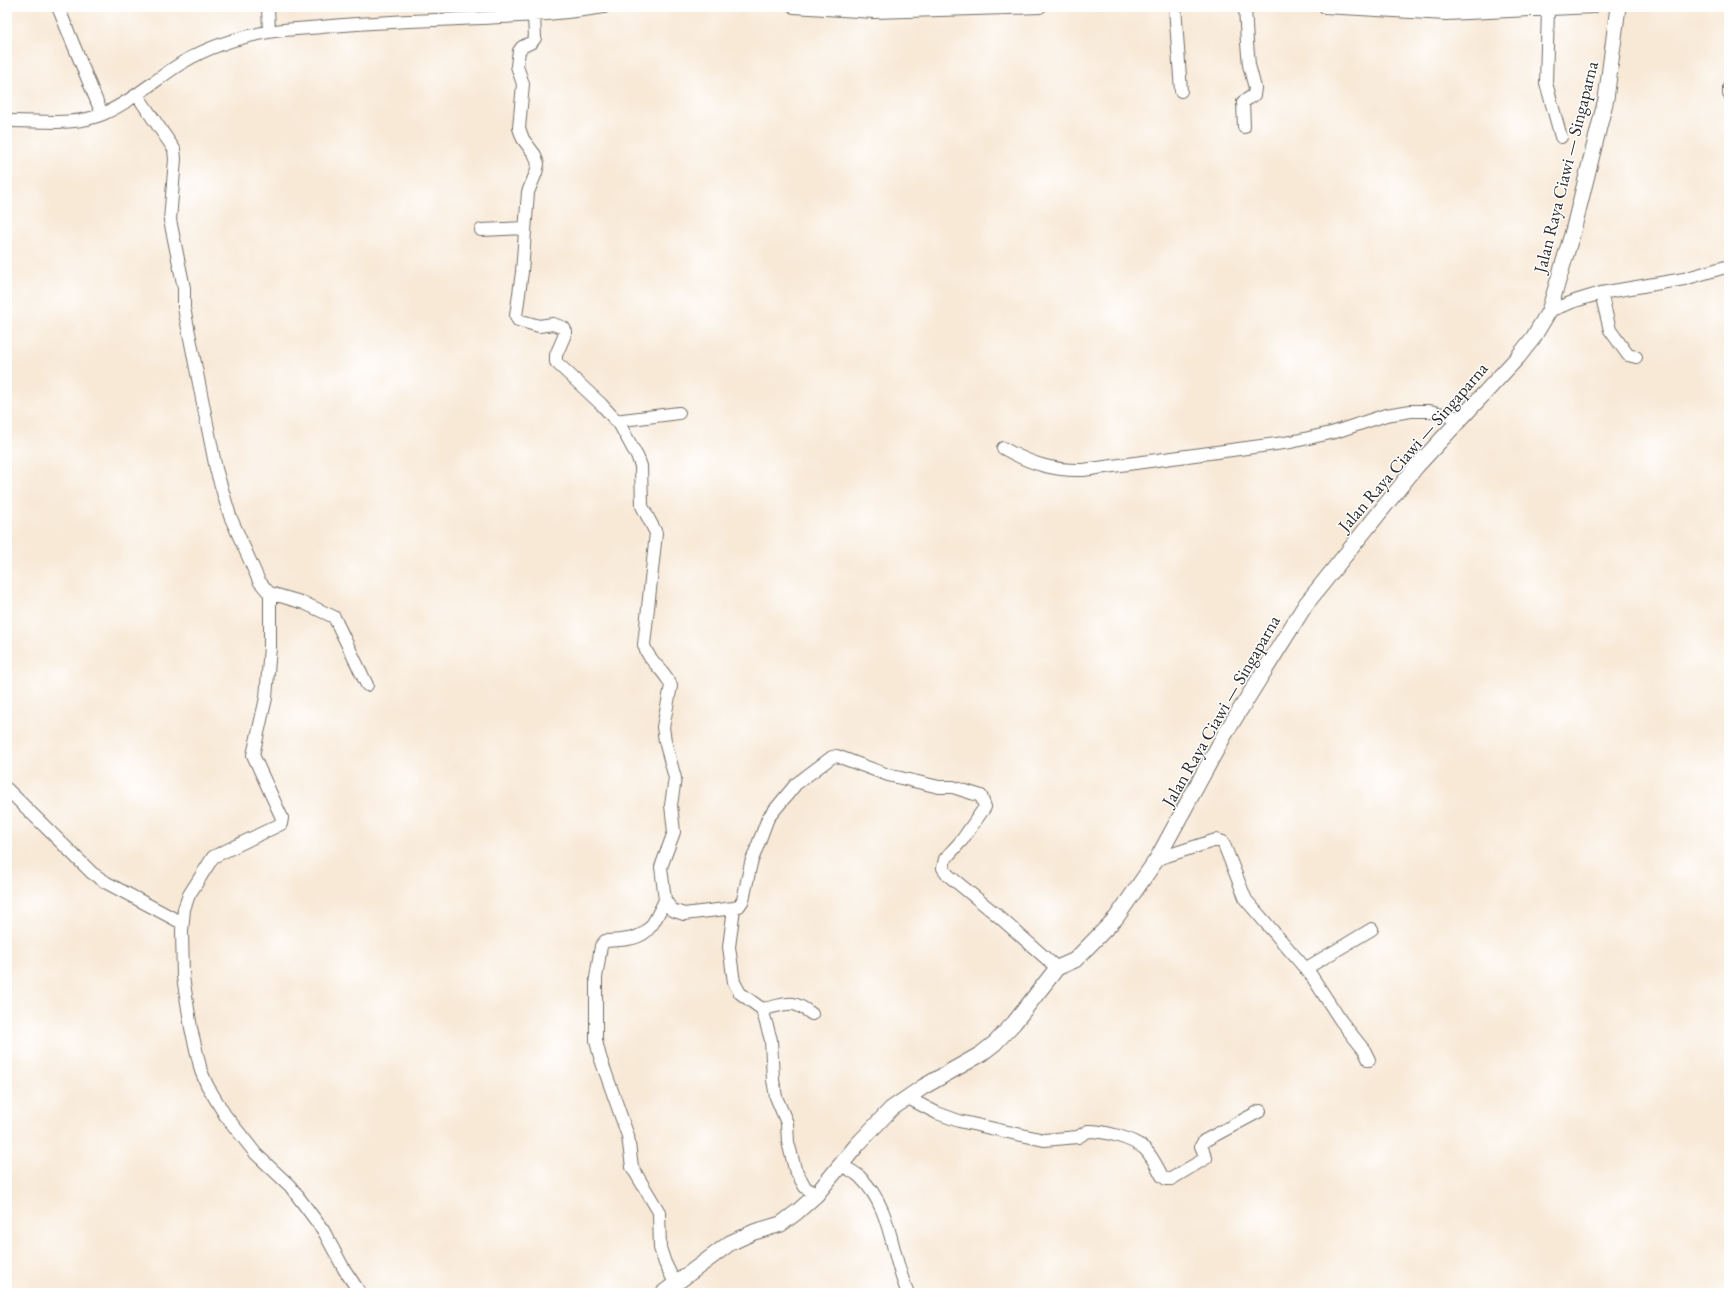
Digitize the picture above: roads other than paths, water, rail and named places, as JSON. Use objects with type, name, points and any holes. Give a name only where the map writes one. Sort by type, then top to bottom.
[{"type":"main road","name":"Jalan Raya Ciawi — Singaparna","points":[[663,1293],[730,1243],[754,1232],[781,1224],[816,1195],[873,1126],[891,1109],[981,1054],[995,1043],[1014,1023],[1057,968],[1075,960],[1116,918],[1157,859],[1228,728],[1306,604],[1411,473],[1518,357],[1533,338],[1549,311],[1573,231],[1606,99],[1618,7]]},
{"type":"street","points":[[58,7],[102,114]]},
{"type":"street","points":[[268,7],[269,32]]},
{"type":"street","points":[[7,120],[52,123],[79,120],[102,114],[137,95],[171,70],[199,53],[235,39],[269,32],[361,23],[473,20],[604,7]]},
{"type":"street","points":[[794,7],[874,12],[1040,7]]},
{"type":"street","points":[[1175,7],[1181,91]]},
{"type":"street","points":[[1244,127],[1242,102],[1254,95],[1255,88],[1249,65],[1245,7]]},
{"type":"street","points":[[1325,7],[1446,14],[1593,7]]},
{"type":"street","points":[[1549,8],[1546,83],[1561,137]]},
{"type":"street","points":[[534,15],[535,38],[532,42],[522,47],[519,51],[517,66],[523,90],[519,128],[523,139],[535,155],[538,164],[536,173],[528,189],[517,318],[532,325],[556,324],[564,328],[566,332],[556,355],[556,362],[562,370],[602,404],[615,421],[638,458],[642,477],[642,506],[656,533],[643,639],[648,657],[668,680],[671,686],[663,727],[664,741],[675,778],[671,805],[674,832],[662,867],[665,900],[672,910],[684,914],[734,908],[739,906],[743,900],[751,863],[758,849],[764,828],[774,809],[802,779],[832,757],[837,756],[888,775],[938,787],[953,787],[981,796],[986,807],[962,840],[945,858],[943,868],[948,875],[997,915],[1057,968]]},
{"type":"street","points":[[1729,86],[1729,94]]},
{"type":"street","points":[[137,95],[174,149],[175,159],[170,220],[172,237],[184,288],[184,308],[207,429],[216,469],[230,516],[259,581],[270,593],[304,603],[334,617],[367,685]]},
{"type":"street","points":[[480,230],[525,228]]},
{"type":"street","points":[[1549,311],[1575,300],[1601,293],[1684,279],[1729,266]]},
{"type":"street","points":[[1601,293],[1610,330],[1628,355],[1636,358]]},
{"type":"street","points":[[1003,448],[1037,465],[1055,469],[1083,470],[1291,442],[1335,432],[1386,415],[1411,411],[1430,411],[1461,418]]},
{"type":"street","points":[[615,421],[679,413]]},
{"type":"street","points":[[270,593],[270,647],[266,698],[253,755],[282,818],[281,824],[213,856],[189,895],[182,923],[183,977],[190,1020],[201,1071],[207,1085],[238,1132],[256,1154],[290,1186],[323,1230],[344,1269],[360,1293]]},
{"type":"street","points":[[7,789],[92,873],[107,883],[182,923]]},
{"type":"street","points":[[1157,859],[1216,840],[1222,841],[1246,900],[1305,969],[1341,1021],[1364,1050],[1369,1060]]},
{"type":"street","points":[[665,900],[654,923],[645,934],[632,938],[605,941],[601,946],[596,978],[596,1036],[600,1057],[628,1136],[631,1165],[658,1209],[660,1248],[665,1263],[675,1283]]},
{"type":"street","points":[[734,908],[729,947],[734,982],[740,992],[762,1009],[771,1040],[773,1080],[776,1097],[787,1124],[788,1142],[794,1169],[806,1187],[816,1195]]},
{"type":"street","points":[[1305,969],[1372,929]]},
{"type":"street","points":[[762,1009],[787,1003],[799,1004],[812,1014]]},
{"type":"street","points":[[908,1098],[937,1113],[958,1120],[1044,1140],[1078,1137],[1088,1131],[1135,1142],[1145,1150],[1162,1176],[1166,1179],[1170,1179],[1206,1158],[1201,1146],[1204,1141],[1260,1111]]},
{"type":"street","points":[[842,1165],[859,1176],[879,1201],[888,1222],[900,1275],[908,1293]]}]
